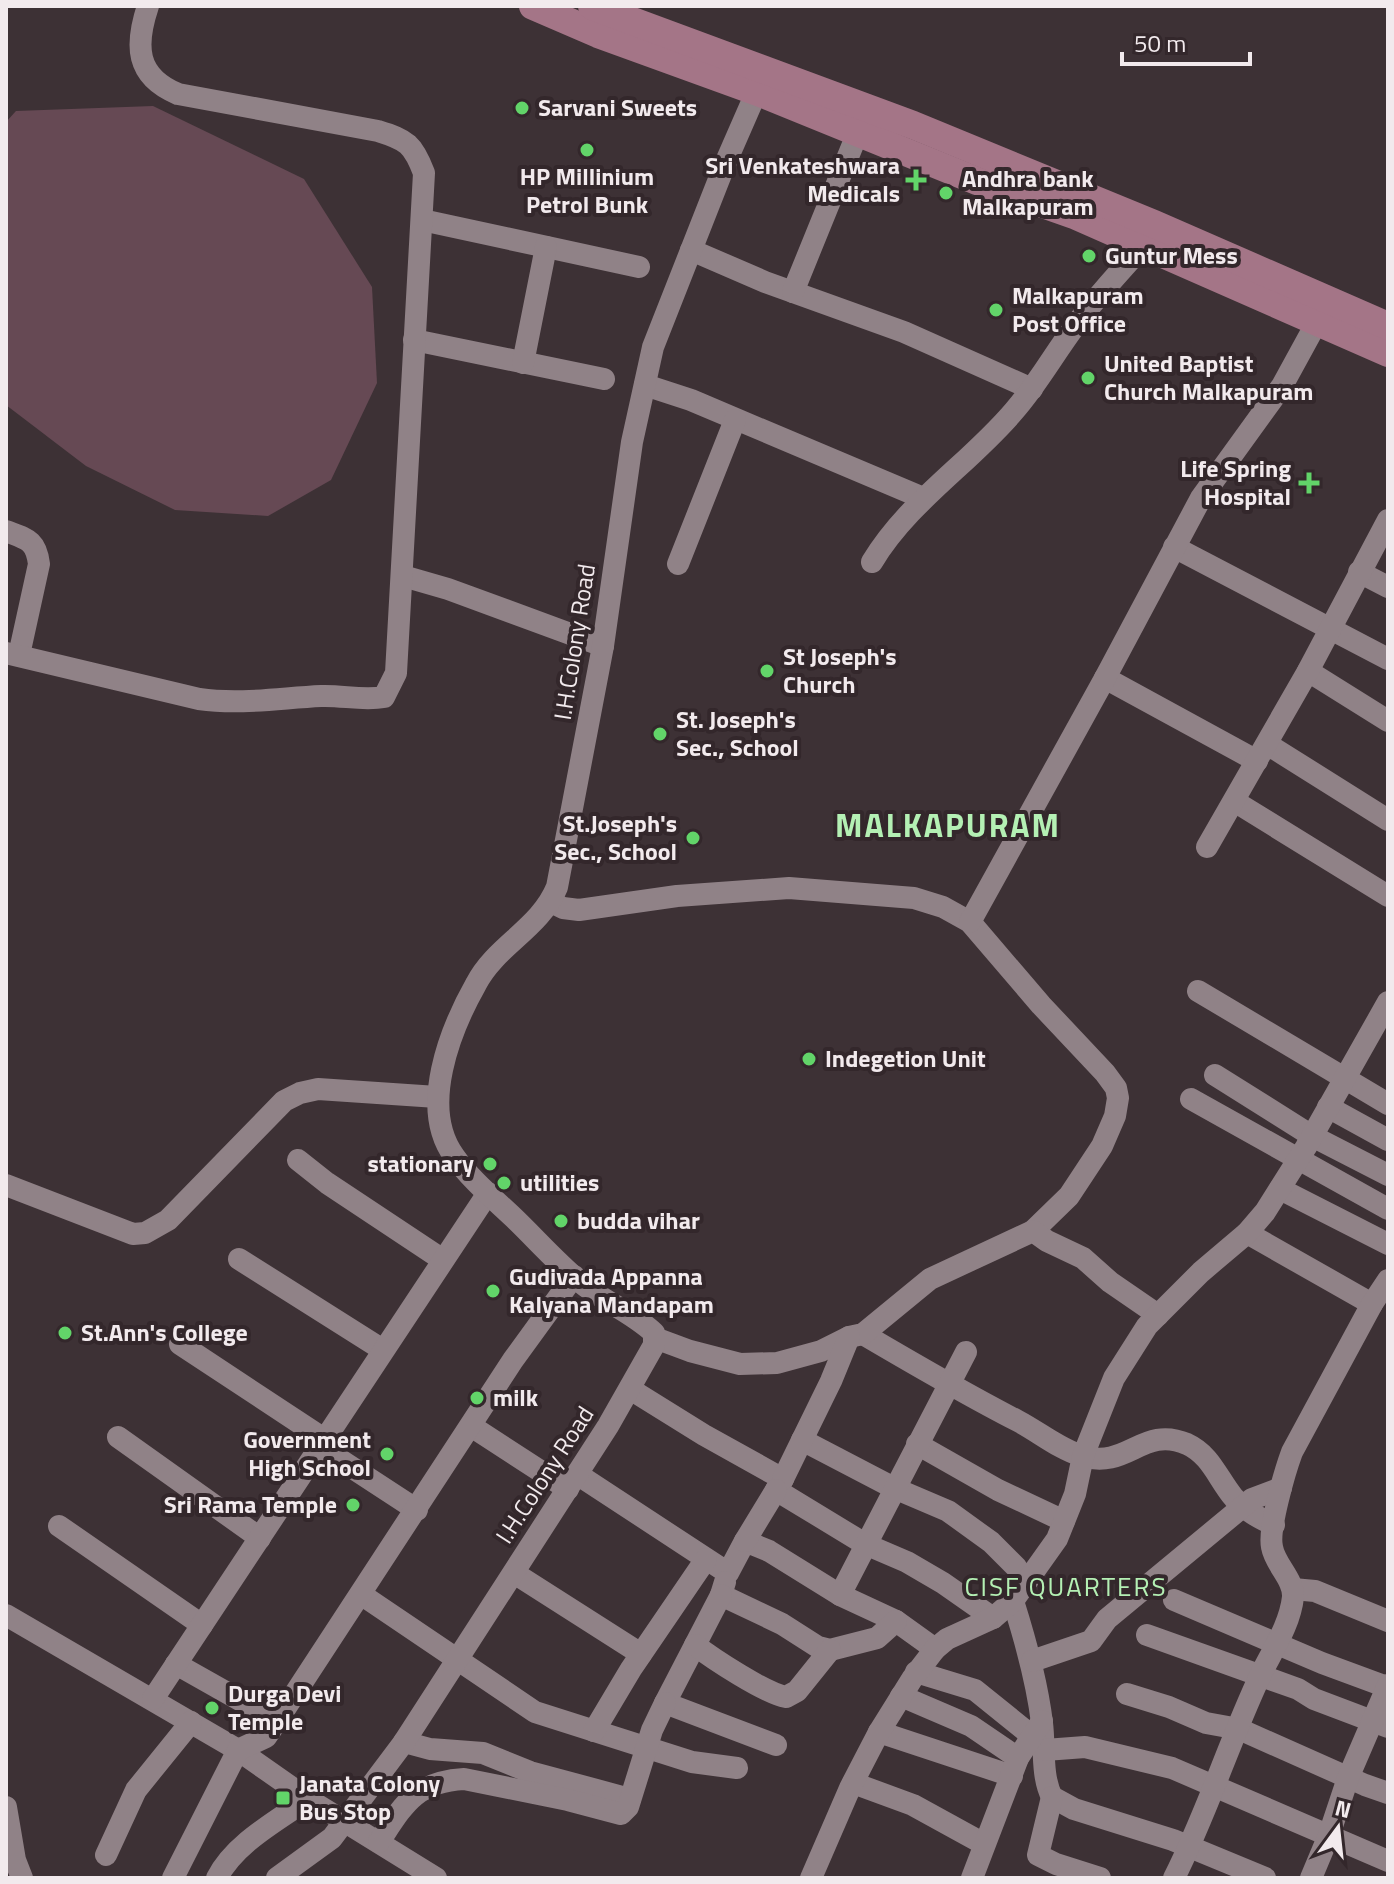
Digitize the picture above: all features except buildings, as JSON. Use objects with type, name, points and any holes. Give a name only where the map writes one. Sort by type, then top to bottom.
[{"type":"main road","points":[[533,6],[598,34],[762,80],[858,132],[955,157],[1142,247],[1388,353]]},
{"type":"main road","points":[[592,6],[762,80],[955,157],[1154,224],[1388,326]]},
{"type":"street","points":[[6,531],[29,540],[37,550],[39,564],[12,654],[220,702],[324,696],[372,699],[384,697],[396,673],[424,173],[416,152],[403,139],[378,131],[178,94],[157,82],[141,59],[139,49],[140,32],[148,6]]},
{"type":"street","name":"I.H.Colony Road","points":[[277,1878],[318,1851],[346,1822],[404,1742],[573,1481],[630,1389],[655,1338],[650,1329],[574,1276],[453,1155],[440,1126],[437,1097],[456,1028],[477,981],[488,964],[536,922],[551,902],[559,876],[603,646],[632,442],[653,347],[762,80]]},
{"type":"street","points":[[793,292],[858,132]]},
{"type":"street","points":[[422,220],[639,267]]},
{"type":"street","points":[[523,363],[546,247]]},
{"type":"street","points":[[872,562],[885,539],[923,498],[977,450],[1032,389],[1089,306],[1142,247]]},
{"type":"street","points":[[691,250],[793,292],[904,332],[1032,389]]},
{"type":"street","points":[[970,922],[1201,498],[1282,386],[1317,322]]},
{"type":"street","points":[[414,340],[604,379]]},
{"type":"street","points":[[645,385],[691,400],[923,498]]},
{"type":"street","points":[[678,564],[735,420]]},
{"type":"street","points":[[1207,847],[1308,671],[1388,520]]},
{"type":"street","points":[[1174,547],[1388,659]]},
{"type":"street","points":[[1359,572],[1388,587]]},
{"type":"street","points":[[403,576],[448,589],[603,646]]},
{"type":"street","points":[[1308,671],[1388,721]]},
{"type":"street","points":[[1105,678],[1262,752],[1388,820]]},
{"type":"street","points":[[1234,801],[1388,896]]},
{"type":"street","points":[[551,902],[563,908],[579,910],[677,896],[789,888],[914,898],[943,907],[970,922],[1116,1088],[1115,1116],[1102,1146],[1069,1196],[1033,1231],[930,1279],[856,1335],[821,1351],[777,1363],[758,1364],[740,1364],[709,1357],[655,1338]]},
{"type":"street","points":[[1198,991],[1388,1104]]},
{"type":"street","points":[[811,1878],[853,1783],[879,1732],[916,1672],[947,1639],[993,1618],[1013,1601],[1057,1539],[1075,1494],[1083,1456],[1114,1378],[1147,1326],[1201,1272],[1247,1233],[1280,1189],[1344,1078],[1381,1032],[1388,1002]]},
{"type":"street","points":[[1215,1075],[1312,1136],[1388,1175]]},
{"type":"street","points":[[6,1185],[119,1231],[145,1233],[168,1220],[284,1101],[300,1093],[318,1089],[437,1097]]},
{"type":"street","points":[[1191,1099],[1388,1209]]},
{"type":"street","points":[[1328,1107],[1388,1140]]},
{"type":"street","points":[[298,1160],[327,1183],[443,1260]]},
{"type":"street","points":[[1280,1189],[1388,1244]]},
{"type":"street","points":[[153,1699],[488,1193]]},
{"type":"street","points":[[1033,1231],[1083,1258],[1110,1282],[1158,1315]]},
{"type":"street","points":[[1247,1233],[1372,1304]]},
{"type":"street","points":[[239,1259],[383,1350]]},
{"type":"street","points":[[173,1878],[238,1750],[266,1737],[362,1595],[513,1360],[574,1276]]},
{"type":"street","points":[[1174,1878],[1190,1847],[1260,1675],[1277,1644],[1293,1600],[1293,1589],[1272,1548],[1283,1481],[1292,1452],[1388,1280]]},
{"type":"street","points":[[856,1335],[1083,1456],[1120,1456],[1151,1440],[1171,1438],[1196,1448],[1206,1457],[1233,1497],[1252,1515],[1274,1525]]},
{"type":"street","points":[[379,1842],[409,1799],[426,1786],[451,1780],[479,1782],[621,1814],[625,1812],[665,1703],[745,1541],[780,1484],[856,1335]]},
{"type":"street","points":[[180,1344],[417,1510]]},
{"type":"street","points":[[840,1595],[966,1352]]},
{"type":"street","points":[[630,1389],[780,1484],[865,1544],[907,1562],[993,1618]]},
{"type":"street","points":[[471,1426],[706,1559],[724,1584],[818,1647],[830,1650],[877,1638],[896,1621]]},
{"type":"street","points":[[118,1437],[260,1538]]},
{"type":"street","points":[[802,1440],[894,1488],[948,1511],[991,1542],[1026,1582]]},
{"type":"street","points":[[917,1444],[998,1490],[1064,1521]]},
{"type":"street","points":[[1032,1661],[1091,1641],[1107,1619],[1252,1499],[1283,1481]]},
{"type":"street","points":[[59,1526],[202,1625]]},
{"type":"street","points":[[745,1541],[769,1551],[840,1595],[896,1621],[935,1649]]},
{"type":"street","points":[[594,1731],[641,1654],[706,1559]]},
{"type":"street","points":[[514,1573],[641,1654]]},
{"type":"street","points":[[1293,1589],[1315,1591],[1388,1621]]},
{"type":"street","points":[[362,1595],[458,1658],[525,1707],[550,1718],[692,1762],[737,1768]]},
{"type":"street","points":[[1174,1600],[1277,1644],[1388,1686],[1380,1724],[1348,1778],[1311,1878]]},
{"type":"street","points":[[1013,1601],[1032,1661],[1040,1736],[1052,1797],[1038,1855],[1100,1878]]},
{"type":"street","points":[[6,1615],[238,1750],[308,1799],[379,1842],[411,1871],[436,1878]]},
{"type":"street","points":[[1147,1635],[1260,1675],[1380,1724]]},
{"type":"street","points":[[695,1645],[734,1671],[778,1696],[786,1697],[797,1691],[830,1650]]},
{"type":"street","points":[[176,1664],[277,1721]]},
{"type":"street","points":[[916,1672],[975,1690],[1040,1736],[1172,1768],[1388,1861]]},
{"type":"street","points":[[1127,1694],[1206,1723],[1239,1729],[1388,1793]]},
{"type":"street","points":[[901,1696],[971,1726],[1015,1767]]},
{"type":"street","points":[[665,1703],[776,1745]]},
{"type":"street","points":[[106,1855],[136,1790],[191,1722]]},
{"type":"street","points":[[879,1732],[1015,1767]]},
{"type":"street","points":[[972,1878],[1015,1767],[1040,1736]]},
{"type":"street","points":[[404,1742],[430,1749],[483,1753],[530,1772],[630,1799]]},
{"type":"street","points":[[853,1783],[913,1805],[984,1844]]},
{"type":"street","points":[[1052,1797],[1074,1809],[1190,1847],[1265,1878]]},
{"type":"street","points":[[217,1878],[242,1848],[308,1799]]},
{"type":"street","points":[[6,1807],[15,1860],[22,1878]]},
{"type":"shaded area","points":[[153,106],[304,179],[372,287],[377,383],[331,480],[268,516],[175,510],[86,466],[6,405],[6,122],[16,111]]},
{"type":"place","name":"Sarvani Sweets","points":[[522,108]]},
{"type":"place","name":"HP Millinium Petrol Bunk","points":[[587,150]]},
{"type":"place","name":"Sri Venkateshwara Medicals","points":[[916,180]]},
{"type":"place","name":"Andhra bank Malkapuram","points":[[946,193]]},
{"type":"place","name":"Guntur Mess","points":[[1089,256]]},
{"type":"place","name":"Malkapuram Post Office","points":[[996,310]]},
{"type":"place","name":"United Baptist Church Malkapuram","points":[[1088,378]]},
{"type":"place","name":"Life Spring Hospital","points":[[1309,483]]},
{"type":"place","name":"St Joseph's Church","points":[[767,671]]},
{"type":"place","name":"St. Joseph's Sec., School","points":[[660,734]]},
{"type":"place","name":"St.Joseph's Sec., School","points":[[693,838]]},
{"type":"place","name":"Indegetion Unit","points":[[809,1059]]},
{"type":"place","name":"stationary","points":[[490,1164]]},
{"type":"place","name":"utilities","points":[[504,1183]]},
{"type":"place","name":"budda vihar","points":[[561,1221]]},
{"type":"place","name":"Gudivada Appanna Kalyana Mandapam","points":[[493,1291]]},
{"type":"place","name":"St.Ann's College","points":[[65,1333]]},
{"type":"place","name":"milk","points":[[477,1398]]},
{"type":"place","name":"Government High School","points":[[387,1454]]},
{"type":"place","name":"Sri Rama Temple","points":[[353,1505]]},
{"type":"place","name":"Durga Devi Temple","points":[[212,1708]]},
{"type":"place","name":"Janata Colony Bus Stop","points":[[283,1798]]},
{"type":"district","name":"MALKAPURAM","points":[[948,826]]},
{"type":"district","name":"CISF QUARTERS","points":[[1066,1587]]}]
